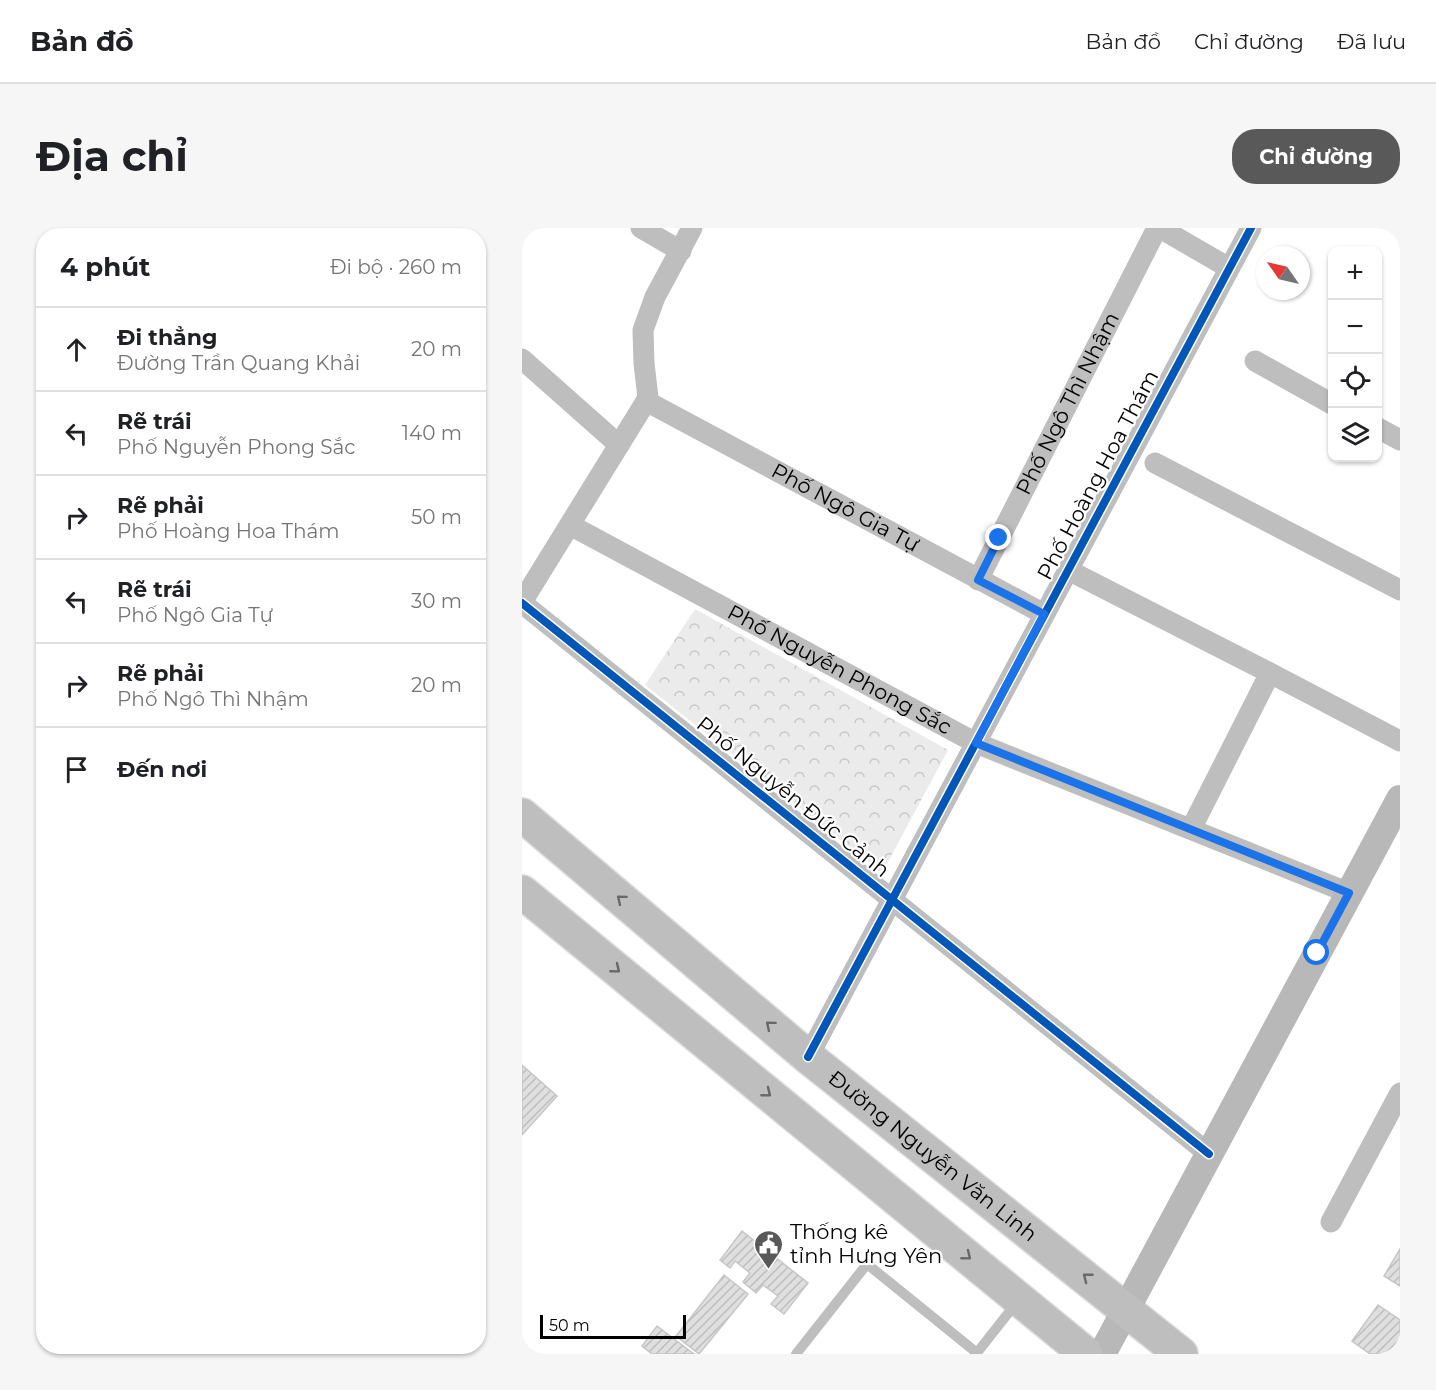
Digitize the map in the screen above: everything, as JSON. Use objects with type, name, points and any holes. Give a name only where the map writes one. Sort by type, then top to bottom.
[{"type":"highway","name":"Đường Nguyễn Văn Linh","points":[[522,815],[808,1057],[1181,1354]]},
{"type":"highway","points":[[522,892],[1086,1354]]},
{"type":"street","points":[[641,228],[681,251]]},
{"type":"street","points":[[522,602],[648,398],[643,330],[655,297],[692,228]]},
{"type":"street","points":[[1158,228],[1229,268]]},
{"type":"street","name":"Phố Ngô Thì Nhậm","points":[[978,580],[1158,228]]},
{"type":"street","name":"Phố Hoàng Hoa Thám","points":[[808,1057],[1251,228]]},
{"type":"street","points":[[522,359],[619,445]]},
{"type":"street","points":[[1255,361],[1328,402]]},
{"type":"street","name":"Phố Ngô Gia Tự","points":[[645,401],[1044,614]]},
{"type":"street","points":[[1382,431],[1400,440]]},
{"type":"street","points":[[1155,463],[1400,590]]},
{"type":"street","name":"Phố Nguyễn Phong Sắc","points":[[570,525],[976,743],[1349,893]]},
{"type":"street","points":[[1068,570],[1400,741]]},
{"type":"street","name":"Phố Nguyễn Đức Cảnh","points":[[522,602],[1209,1154]]},
{"type":"street","points":[[1191,829],[1270,673]]},
{"type":"street","points":[[1102,1354],[1400,799]]},
{"type":"street","points":[[1331,1222],[1394,1118],[1400,1094]]},
{"type":"lane","points":[[796,1354],[867,1264],[977,1353],[1019,1299]]},
{"type":"green space","points":[[695,609],[948,750],[882,873],[645,685]]},
{"type":"building","points":[[522,1065],[557,1096],[522,1135]]},
{"type":"building","name":"Thống kê tỉnh Hưng Yên","points":[[742,1231],[808,1283],[784,1314],[771,1304],[778,1296],[763,1285],[756,1293],[743,1282],[750,1273],[735,1261],[730,1268],[720,1260]]},
{"type":"building","points":[[1400,1249],[1400,1286],[1384,1276]]},
{"type":"building","points":[[724,1275],[748,1294],[699,1354],[676,1336]]},
{"type":"building","points":[[1378,1305],[1400,1320],[1400,1354],[1370,1354],[1352,1341]]},
{"type":"building","points":[[657,1326],[694,1354],[652,1354],[642,1346]]},
{"type":"cycle path","points":[[808,1057],[1251,228]]},
{"type":"cycle path","points":[[522,603],[1209,1154]]},
{"type":"place","name":"Thống kê tỉnh Hưng Yên","points":[[769,1270]]},
{"type":"route","points":[[999,538],[978,580],[1044,614],[976,743],[1349,893],[1317,953]]}]
